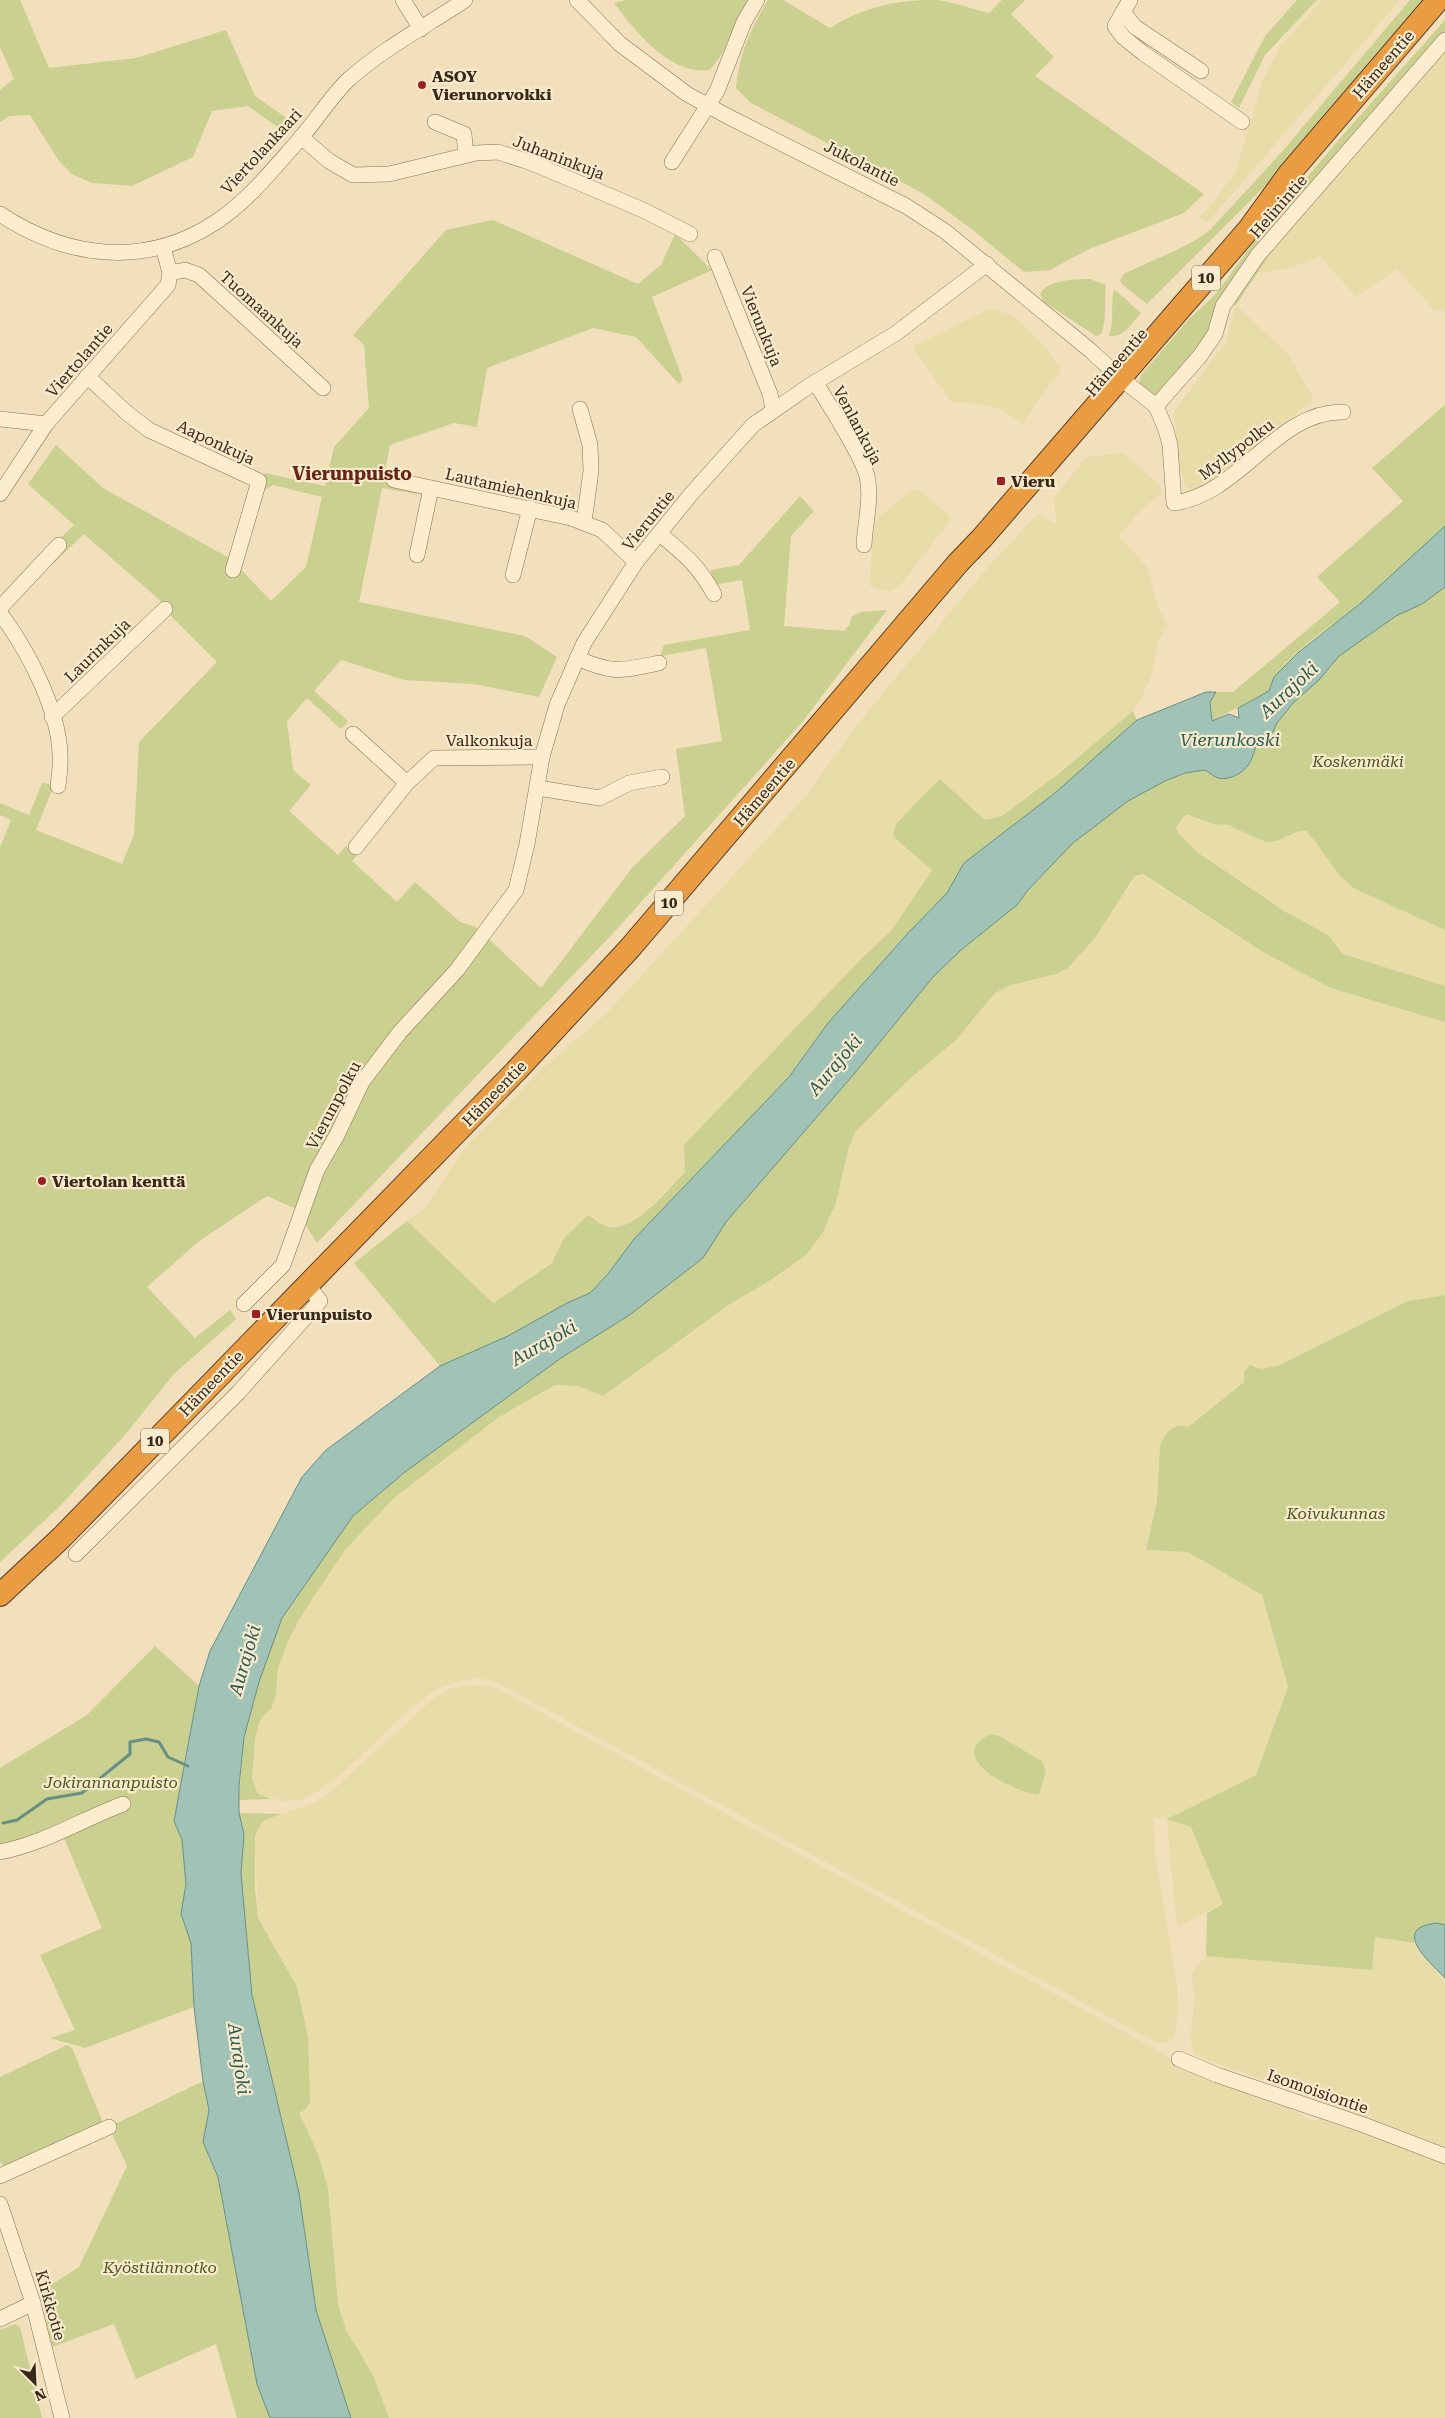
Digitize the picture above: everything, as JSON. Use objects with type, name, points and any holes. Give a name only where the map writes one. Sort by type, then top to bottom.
[{"type":"highway","name":"Hämeentie","points":[[0,1595],[62,1537],[509,1078],[630,948],[958,563],[982,538],[1114,373],[1249,229],[1289,174],[1438,0]]},
{"type":"street","points":[[403,0],[421,29]]},
{"type":"street","name":"Viertolankaari","points":[[0,214],[16,225],[51,241],[89,251],[126,254],[163,247],[193,236],[217,221],[263,179],[347,82],[383,52],[465,0]]},
{"type":"street","name":"Jukolantie","points":[[577,0],[620,44],[658,75],[708,106],[906,206],[946,232],[987,264],[1114,373]]},
{"type":"street","points":[[672,162],[696,120],[708,106],[717,91],[744,22],[757,0]]},
{"type":"street","points":[[1126,6],[1135,27],[1201,70]]},
{"type":"street","points":[[1126,6],[1115,26],[1123,37],[1242,122]]},
{"type":"street","name":"Helinintie","points":[[1156,406],[1200,356],[1215,334],[1223,306],[1258,255],[1445,40]]},
{"type":"street","points":[[435,122],[464,134],[466,155]]},
{"type":"street","name":"Juhaninkuja","points":[[301,137],[329,161],[353,175],[389,174],[466,155],[498,152],[532,163],[642,210],[690,234]]},
{"type":"street","points":[[163,247],[170,273]]},
{"type":"street","name":"Vierunkuja","points":[[715,256],[770,394],[774,409]]},
{"type":"street","name":"Vieruntie","points":[[497,914],[516,890],[538,788],[542,757],[557,705],[584,643],[636,562],[692,493],[743,435],[774,409],[814,382],[895,334],[987,264]]},
{"type":"street","name":"Tuomaankuja","points":[[170,273],[185,270],[199,275],[323,388]]},
{"type":"street","name":"Viertolantie","points":[[0,494],[46,424],[168,285],[170,273]]},
{"type":"street","name":"Myllypolku","points":[[1114,373],[1156,406],[1170,445],[1174,503],[1190,501],[1212,491],[1300,422],[1318,414],[1343,412]]},
{"type":"street","name":"Aaponkuja","points":[[87,376],[127,413],[149,430],[259,481],[232,570]]},
{"type":"street","name":"Venlankuja","points":[[814,382],[857,454],[867,476],[868,508],[864,545]]},
{"type":"street","points":[[580,409],[590,445],[591,470],[584,522]]},
{"type":"street","points":[[0,419],[46,424]]},
{"type":"street","name":"Lautamiehenkuja","points":[[394,480],[530,508],[584,522],[602,530],[636,562]]},
{"type":"street","points":[[418,555],[431,488]]},
{"type":"street","points":[[513,575],[530,508]]},
{"type":"street","points":[[660,534],[690,558],[702,573],[714,594]]},
{"type":"street","points":[[0,608],[59,545]]},
{"type":"street","name":"Laurinkuja","points":[[52,717],[165,608]]},
{"type":"street","points":[[0,613],[15,633],[35,671],[52,717],[60,754],[58,786]]},
{"type":"street","points":[[577,658],[602,669],[609,670],[659,663]]},
{"type":"street","points":[[353,734],[407,784]]},
{"type":"street","name":"Valkonkuja","points":[[356,847],[407,784],[434,758],[542,757]]},
{"type":"street","points":[[538,788],[600,798],[629,783],[662,777]]},
{"type":"street","name":"Vierunpolku","points":[[244,1304],[283,1265],[317,1170],[338,1135],[362,1082],[395,1039],[457,970],[497,914]]},
{"type":"street","points":[[76,1554],[238,1392],[320,1301],[307,1284]]},
{"type":"street","points":[[0,1852],[12,1850],[62,1831],[92,1816],[123,1804]]},
{"type":"street","name":"Isomoisiontie","points":[[1179,2059],[1217,2076],[1364,2125],[1445,2156]]},
{"type":"street","points":[[0,2176],[109,2127]]},
{"type":"street","name":"Kirkkotie","points":[[0,2204],[33,2303],[62,2418]]},
{"type":"street","points":[[0,2319],[33,2303]]},
{"type":"shaded area","points":[[1322,0],[1400,0],[1208,222],[1199,218],[1216,199],[1236,171],[1263,80],[1281,45]]},
{"type":"shaded area","points":[[1445,49],[1445,310],[1435,311],[1397,269],[1356,297],[1320,256],[1293,267],[1269,272],[1258,272],[1272,251]]},
{"type":"shaded area","points":[[1236,305],[1288,354],[1312,396],[1312,401],[1233,465],[1199,489],[1190,490],[1186,487],[1179,464],[1174,411],[1226,342]]},
{"type":"shaded area","points":[[987,310],[998,310],[1017,318],[1045,347],[1060,367],[1061,372],[1045,390],[1023,424],[999,408],[971,403],[952,403],[914,350],[914,346]]},
{"type":"shaded area","points":[[1124,453],[1160,486],[1161,493],[1140,511],[1119,536],[1147,567],[1159,609],[1168,625],[1158,641],[1152,674],[1140,701],[1133,711],[1057,775],[1002,816],[985,820],[940,779],[896,839],[932,870],[891,931],[836,986],[685,1172],[636,1221],[619,1228],[606,1227],[588,1215],[552,1262],[493,1303],[407,1221],[425,1208],[463,1150],[544,1067],[607,1013],[805,797],[879,698],[981,575],[1037,514],[1057,524],[1054,501],[1056,496],[1086,457]]},
{"type":"shaded area","points":[[911,490],[918,490],[951,516],[948,523],[903,582],[891,591],[880,590],[870,586],[873,530],[876,520]]},
{"type":"shaded area","points":[[1184,815],[1212,824],[1228,825],[1266,842],[1276,841],[1299,831],[1307,831],[1340,876],[1353,888],[1445,930],[1445,986],[1343,954],[1328,935],[1284,911],[1197,852],[1178,833],[1176,827]]},
{"type":"shaded area","points":[[1139,873],[1263,952],[1331,988],[1445,1022],[1445,1295],[1408,1301],[1280,1365],[1262,1369],[1254,1364],[1244,1382],[1187,1427],[1182,1425],[1175,1427],[1163,1438],[1160,1446],[1157,1501],[1146,1550],[1188,1552],[1262,1595],[1288,1688],[1256,1775],[1168,1819],[1191,1826],[1223,1904],[1177,1927],[1167,1820],[1153,1817],[1155,1852],[1177,1986],[1178,2013],[1174,2037],[1167,2043],[1157,2043],[498,1683],[480,1678],[462,1680],[436,1689],[416,1704],[345,1771],[318,1791],[300,1800],[282,1801],[258,1794],[252,1779],[255,1739],[259,1723],[263,1716],[271,1709],[276,1695],[278,1667],[291,1635],[316,1590],[344,1551],[394,1498],[499,1417],[555,1385],[579,1386],[603,1396],[730,1304],[769,1281],[806,1255],[822,1234],[836,1203],[849,1146],[856,1131],[914,1075],[955,1041],[995,993],[1011,985],[1056,974],[1079,957]],"holes":[[[1028,1754],[1042,1761],[1015,1789],[980,1767]]]},
{"type":"shaded area","points":[[473,1685],[494,1687],[511,1696],[1155,2049],[1190,2071],[1289,2107],[1310,2121],[1320,2119],[1445,2162],[1445,2418],[389,2418],[373,2375],[346,2330],[338,2304],[328,2188],[299,2113],[264,1931],[258,1918],[255,1836],[263,1821],[316,1802],[334,1789],[433,1699],[451,1688]]},
{"type":"shaded area","points":[[1375,1937],[1414,1943],[1445,1978],[1445,2151],[1345,2110],[1195,2055],[1190,2039],[1195,1996],[1191,1974],[1206,1956],[1371,1970]]},
{"type":"green space","points":[[0,0],[20,0],[49,68],[136,58],[226,30],[255,96],[295,124],[287,134],[248,106],[212,111],[193,157],[132,186],[92,183],[72,174],[59,161],[30,115],[10,116],[0,122],[0,90],[14,79],[0,47]]},
{"type":"green space","points":[[626,0],[747,0],[722,54],[710,70],[695,70],[681,66],[668,59],[643,38],[614,3]]},
{"type":"green space","points":[[768,0],[783,0],[830,28],[855,15],[893,3],[936,0],[989,13],[1002,0],[1025,0],[1011,14],[1054,57],[1035,76],[1204,194],[1184,213],[1089,249],[1050,270],[1024,272],[973,230],[924,194],[751,103],[736,88],[740,64],[747,42]]},
{"type":"green space","points":[[1297,0],[1317,0],[1265,55],[1239,108],[1231,102],[1265,36]]},
{"type":"green space","points":[[1410,0],[1423,0],[1286,165],[1147,304],[1122,284],[1120,280],[1124,274],[1179,249],[1210,230],[1280,154]]},
{"type":"green space","points":[[1445,20],[1445,49],[1272,251],[1236,305],[1223,306],[1200,356],[1156,406],[1138,391],[1141,375],[1190,318],[1216,294],[1264,228],[1348,129]]},
{"type":"green space","points":[[493,220],[638,284],[661,265],[675,234],[712,270],[652,297],[683,380],[679,384],[636,337],[593,328],[487,368],[477,427],[454,423],[390,445],[384,477],[419,485],[417,494],[382,488],[359,602],[525,636],[557,657],[539,697],[474,684],[404,680],[341,660],[314,691],[348,721],[341,729],[307,698],[287,721],[293,770],[311,785],[289,811],[338,855],[346,846],[357,855],[352,861],[397,902],[415,882],[460,922],[476,927],[541,988],[632,868],[685,816],[676,749],[722,741],[706,648],[660,656],[664,645],[750,630],[742,580],[713,585],[711,570],[739,565],[800,496],[814,511],[791,536],[784,626],[844,631],[850,624],[851,617],[861,612],[887,610],[804,720],[617,929],[317,1243],[296,1209],[267,1196],[198,1242],[147,1287],[195,1338],[230,1310],[236,1319],[174,1374],[124,1436],[61,1505],[0,1562],[0,847],[11,820],[0,815],[0,803],[29,815],[42,783],[54,785],[36,830],[122,864],[134,835],[139,742],[217,662],[168,613],[163,603],[84,534],[54,563],[44,554],[74,525],[28,484],[56,445],[103,488],[231,559],[271,601],[306,567],[322,497],[273,485],[262,492],[265,473],[325,486],[334,447],[369,408],[364,345],[353,335],[446,230]]},
{"type":"green space","points":[[1090,279],[1106,285],[1103,329],[1101,334],[1096,336],[1044,302],[1040,294],[1044,289],[1055,283]]},
{"type":"green space","points":[[1114,289],[1141,313],[1119,335],[1109,336],[1112,324]]},
{"type":"green space","points":[[1445,405],[1445,526],[1360,604],[1296,653],[1276,677],[1269,691],[1212,721],[1210,702],[1216,692],[1233,692],[1340,602],[1317,577],[1403,501],[1372,468]]},
{"type":"green space","name":"Koskenmäki","points":[[1445,587],[1445,930],[1353,888],[1340,876],[1307,831],[1299,831],[1276,841],[1266,842],[1228,825],[1213,824],[1188,815],[1184,816],[1176,827],[1178,833],[1197,852],[1284,911],[1328,935],[1343,954],[1445,986],[1445,1022],[1331,988],[1263,952],[1143,874],[1135,876],[1094,939],[1068,968],[1056,974],[1011,985],[995,993],[955,1041],[914,1075],[856,1131],[849,1146],[836,1203],[822,1234],[806,1255],[769,1281],[730,1304],[603,1396],[579,1386],[555,1385],[499,1417],[394,1498],[344,1551],[303,1613],[291,1635],[278,1667],[276,1695],[271,1709],[263,1716],[259,1723],[255,1739],[252,1779],[258,1794],[272,1799],[239,1800],[244,1737],[259,1682],[282,1618],[353,1516],[405,1472],[467,1425],[561,1358],[631,1314],[703,1258],[726,1222],[854,1074],[933,977],[961,950],[1017,905],[1028,890],[1073,843],[1128,801],[1165,781],[1185,773],[1205,770],[1219,778],[1249,764],[1254,748],[1259,740],[1273,732],[1277,723],[1293,703],[1319,680],[1339,656],[1396,616],[1422,604]]},
{"type":"green space","points":[[1133,711],[1137,720],[1127,731],[1055,793],[964,863],[947,893],[910,931],[828,1023],[789,1077],[634,1239],[608,1274],[590,1293],[567,1303],[508,1336],[440,1366],[354,1263],[407,1221],[493,1303],[552,1263],[564,1238],[588,1215],[608,1227],[618,1227],[639,1217],[685,1172],[684,1145],[862,958],[891,931],[932,870],[896,839],[893,834],[896,824],[940,779],[985,820],[1002,816],[1057,775]]},
{"type":"green space","name":"Koivukunnas","points":[[1445,1295],[1445,1925],[1428,1924],[1419,1928],[1414,1937],[1414,1943],[1375,1937],[1372,1970],[1206,1956],[1207,1913],[1223,1904],[1191,1827],[1167,1819],[1256,1775],[1288,1687],[1262,1595],[1188,1552],[1146,1550],[1157,1501],[1160,1446],[1170,1430],[1178,1426],[1188,1427],[1244,1382],[1244,1372],[1250,1365],[1262,1369],[1280,1365],[1408,1301]]},
{"type":"green space","name":"Jokirannanpuisto","points":[[155,1646],[199,1686],[174,1821],[182,1840],[186,1884],[181,1914],[191,1943],[194,2007],[85,2048],[50,2038],[75,2030],[40,1955],[102,1928],[61,1831],[0,1852],[0,1768],[87,1715]]},
{"type":"green space","points":[[991,1734],[999,1736],[1042,1761],[1046,1771],[1039,1794],[1014,1788],[1000,1781],[987,1772],[978,1762],[974,1752],[978,1743]]},
{"type":"green space","points":[[239,1813],[281,1814],[263,1821],[255,1836],[255,1887],[258,1918],[297,1987],[308,2037],[310,2101],[306,2109],[299,2113],[318,2154],[328,2188],[338,2304],[346,2330],[373,2375],[389,2418],[351,2418],[316,2310],[299,2193],[252,1995],[241,1874],[244,1834]]},
{"type":"green space","points":[[67,2045],[72,2048],[104,2125],[4,2167],[0,2161],[0,2077]]},
{"type":"green space","name":"Kyöstilännotko","points":[[203,2081],[209,2110],[207,2125],[209,2158],[218,2177],[257,2384],[270,2418],[237,2418],[216,2344],[136,2379],[114,2324],[52,2347],[40,2292],[79,2267],[127,2166],[109,2127]]},
{"type":"green space","points":[[15,2324],[20,2327],[42,2418],[0,2418],[0,2330]]},
{"type":"water","points":[[1445,526],[1445,587],[1422,604],[1396,616],[1339,656],[1319,680],[1293,703],[1277,723],[1273,732],[1262,737],[1256,745],[1249,764],[1239,773],[1222,779],[1205,770],[1185,773],[1165,781],[1128,801],[1073,843],[1028,890],[1017,905],[961,950],[933,977],[854,1074],[726,1222],[703,1258],[631,1314],[561,1358],[405,1472],[353,1516],[282,1618],[259,1682],[244,1737],[239,1787],[239,1813],[244,1834],[241,1874],[252,1995],[299,2193],[316,2310],[351,2418],[270,2418],[257,2384],[218,2177],[203,2142],[209,2110],[203,2081],[194,2007],[191,1943],[181,1914],[186,1884],[182,1840],[174,1821],[199,1686],[210,1651],[302,1477],[326,1450],[440,1366],[508,1336],[567,1303],[590,1293],[608,1274],[634,1239],[789,1077],[828,1023],[910,931],[947,893],[964,863],[1055,793],[1137,720],[1206,692],[1216,692],[1210,702],[1212,721],[1229,714],[1239,718],[1238,708],[1269,691],[1274,677],[1299,652],[1361,603]]},
{"type":"water","points":[[1437,1923],[1445,1925],[1445,1978],[1423,1955],[1414,1938],[1416,1931],[1423,1926]]},
{"type":"waterway","points":[[3,1823],[17,1820],[47,1799],[82,1793],[130,1754],[130,1742],[146,1739],[159,1742],[168,1757],[188,1766]]},
{"type":"place","name":"ASOY Vierunorvokki","points":[[422,85]]},
{"type":"place","name":"Vieru","points":[[1001,481]]},
{"type":"place","name":"Viertolan kenttä","points":[[42,1181]]},
{"type":"place","name":"Vierunpuisto","points":[[256,1314]]},
{"type":"district","name":"Vierunpuisto","points":[[352,474]]},
{"type":"water label","name":"Aurajoki","points":[[1289,690]]},
{"type":"water label","name":"Vierunkoski","points":[[1230,740]]},
{"type":"water label","name":"Aurajoki","points":[[835,1065]]},
{"type":"water label","name":"Aurajoki","points":[[544,1343]]},
{"type":"water label","name":"Aurajoki","points":[[245,1660]]},
{"type":"water label","name":"Aurajoki","points":[[239,2059]]}]
